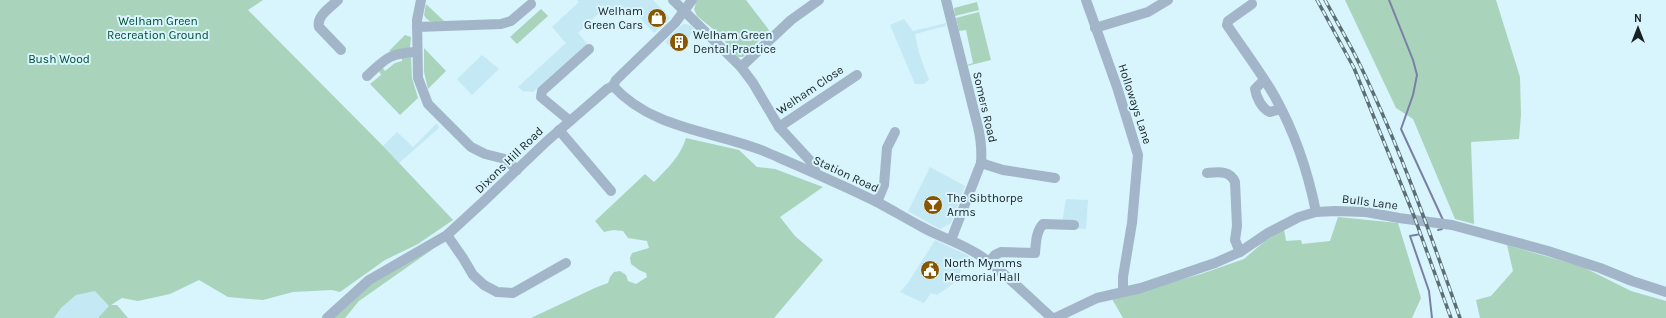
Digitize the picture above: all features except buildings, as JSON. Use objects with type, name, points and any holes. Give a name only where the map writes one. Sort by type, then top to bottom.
[{"type":"street","points":[[338,0],[320,17],[318,24],[340,50]]},
{"type":"street","points":[[421,0],[418,7],[417,27],[418,78],[428,104],[471,147],[485,154],[505,159],[517,170]]},
{"type":"street","points":[[673,0],[741,67],[753,83],[779,127],[815,166],[815,173]]},
{"type":"street","name":"Dixons Hill Road","points":[[327,318],[369,280],[446,235],[559,130],[607,88],[613,86],[616,80],[675,22],[692,0]]},
{"type":"street","points":[[741,67],[791,20],[819,0]]},
{"type":"street","name":"Somers Road","points":[[946,0],[980,134],[982,153],[980,163],[951,240]]},
{"type":"street","name":"Holloways Lane","points":[[1086,0],[1117,87],[1138,155],[1132,223],[1122,277],[1123,291]]},
{"type":"street","points":[[1095,28],[1148,12],[1168,0]]},
{"type":"street","points":[[417,27],[501,24],[511,21],[531,4]]},
{"type":"street","points":[[1252,4],[1228,21],[1227,25],[1264,80],[1281,110],[1297,144],[1306,171],[1316,212]]},
{"type":"street","points":[[570,121],[541,97],[542,91],[589,49]]},
{"type":"street","points":[[367,76],[386,58],[393,54],[417,52]]},
{"type":"street","name":"Welham Close","points":[[779,127],[856,74]]},
{"type":"street","points":[[1264,80],[1255,89],[1255,94],[1266,110],[1270,112],[1281,110]]},
{"type":"street","name":"Station Road","points":[[613,86],[629,100],[665,121],[684,128],[752,147],[815,173],[877,202],[923,228],[969,249],[989,262],[1052,318]]},
{"type":"street","points":[[559,130],[611,191]]},
{"type":"street","points":[[877,202],[884,185],[888,148],[895,132]]},
{"type":"street","points":[[980,163],[1004,170],[1055,178]]},
{"type":"street","points":[[1207,173],[1223,172],[1230,174],[1233,178],[1237,226],[1235,240],[1240,252]]},
{"type":"street","name":"Bulls Lane","points":[[1055,318],[1097,298],[1177,276],[1240,252],[1286,222],[1316,212],[1335,211],[1366,212],[1452,226],[1548,251],[1600,268],[1632,282],[1666,292]]},
{"type":"street","points":[[989,262],[995,255],[1001,252],[1034,253],[1037,234],[1043,224],[1074,226]]},
{"type":"street","points":[[446,235],[463,258],[473,275],[484,285],[496,292],[513,292],[566,262]]},
{"type":"street","points":[[1078,318],[1080,307]]},
{"type":"shaded area","points":[[577,0],[653,0],[670,18],[654,33],[631,8],[597,15],[578,33],[588,45],[533,92],[523,91],[518,87],[566,43],[552,27],[579,2]]},
{"type":"shaded area","points":[[904,19],[913,31],[946,23],[946,26],[915,34],[919,53],[929,80],[923,84],[915,84],[890,25]]},
{"type":"shaded area","points":[[684,24],[690,25],[694,28],[689,38],[676,51],[665,42],[679,27]]},
{"type":"shaded area","points":[[482,55],[499,69],[472,95],[457,79]]},
{"type":"shaded area","points":[[437,123],[439,128],[399,163],[383,146],[397,132],[413,147]]},
{"type":"shaded area","points":[[930,167],[965,186],[951,223],[940,229],[908,211]]},
{"type":"shaded area","points":[[1066,199],[1088,200],[1086,229],[1047,226],[1062,223]]},
{"type":"shaded area","points":[[935,240],[969,256],[954,283],[937,295],[931,293],[924,303],[900,292],[908,283]]},
{"type":"shaded area","points":[[95,290],[110,306],[98,318],[54,318],[61,308],[76,295]]},
{"type":"green space","points":[[0,0],[263,0],[248,10],[383,146],[453,220],[418,244],[385,260],[340,292],[332,290],[293,292],[263,300],[228,297],[199,280],[170,294],[138,301],[122,298],[111,305],[117,305],[128,318],[98,318],[109,306],[95,291],[76,295],[61,308],[54,318],[0,318]]},
{"type":"green space","points":[[697,0],[746,0],[769,30],[743,57],[738,57],[718,33],[697,16],[694,9]]},
{"type":"green space","points":[[1345,0],[1496,0],[1520,77],[1521,115],[1519,139],[1471,142],[1474,224],[1455,219],[1413,119],[1396,108]]},
{"type":"green space","points":[[977,2],[979,10],[955,16],[954,8]]},
{"type":"green space","points":[[426,4],[444,21],[432,22],[428,20],[424,15]]},
{"type":"green space","points":[[541,9],[548,16],[517,44],[510,37]]},
{"type":"green space","points":[[979,12],[991,60],[967,66],[973,63],[966,30],[959,31],[956,18]]},
{"type":"green space","points":[[405,35],[411,37],[410,48],[392,52],[389,51]]},
{"type":"green space","points":[[424,48],[446,71],[428,89],[424,72]]},
{"type":"green space","points":[[402,56],[411,57],[412,78],[418,98],[400,115],[370,84],[381,75],[379,71],[382,67],[385,71],[395,63],[402,61]]},
{"type":"green space","points":[[686,138],[739,150],[757,167],[775,169],[823,187],[780,217],[795,236],[823,260],[774,318],[531,318],[608,283],[614,272],[620,271],[626,275],[628,281],[636,284],[647,277],[646,273],[631,264],[630,258],[632,253],[649,248],[647,241],[628,238],[623,231],[613,230],[604,232],[595,221],[645,174],[654,182],[677,157]]},
{"type":"green space","points":[[1338,217],[1398,223],[1421,298],[1412,318],[1123,318],[1112,299],[1201,274],[1244,259],[1265,241],[1284,229],[1286,241],[1301,240],[1302,244],[1330,241]]},
{"type":"green space","points":[[1507,245],[1583,267],[1631,291],[1666,301],[1666,318],[1480,318],[1476,300],[1491,296],[1513,271]]},
{"type":"green space","points":[[432,246],[433,249],[359,301],[345,318],[330,318],[381,276]]},
{"type":"waterway","points":[[1389,0],[1413,60],[1417,75],[1413,95],[1401,129],[1443,220]]},
{"type":"waterway","points":[[1438,230],[1442,229]]},
{"type":"waterway","points":[[1421,234],[1410,236],[1429,291],[1432,318]]},
{"type":"railway","points":[[1317,0],[1354,68],[1414,216],[1451,318]]},
{"type":"railway","points":[[1325,0],[1357,58],[1389,128],[1426,223],[1460,318]]},
{"type":"place","name":"Welham Green Cars","points":[[657,18]]},
{"type":"place","name":"Welham Green Dental Practice","points":[[679,42]]},
{"type":"place","name":"The Sibthorpe Arms","points":[[933,205]]},
{"type":"place","name":"North Mymms Memorial Hall","points":[[930,270]]},
{"type":"park label","name":"Welham Green Recreation Ground","points":[[158,28]]},
{"type":"park label","name":"Bush Wood","points":[[59,59]]}]
